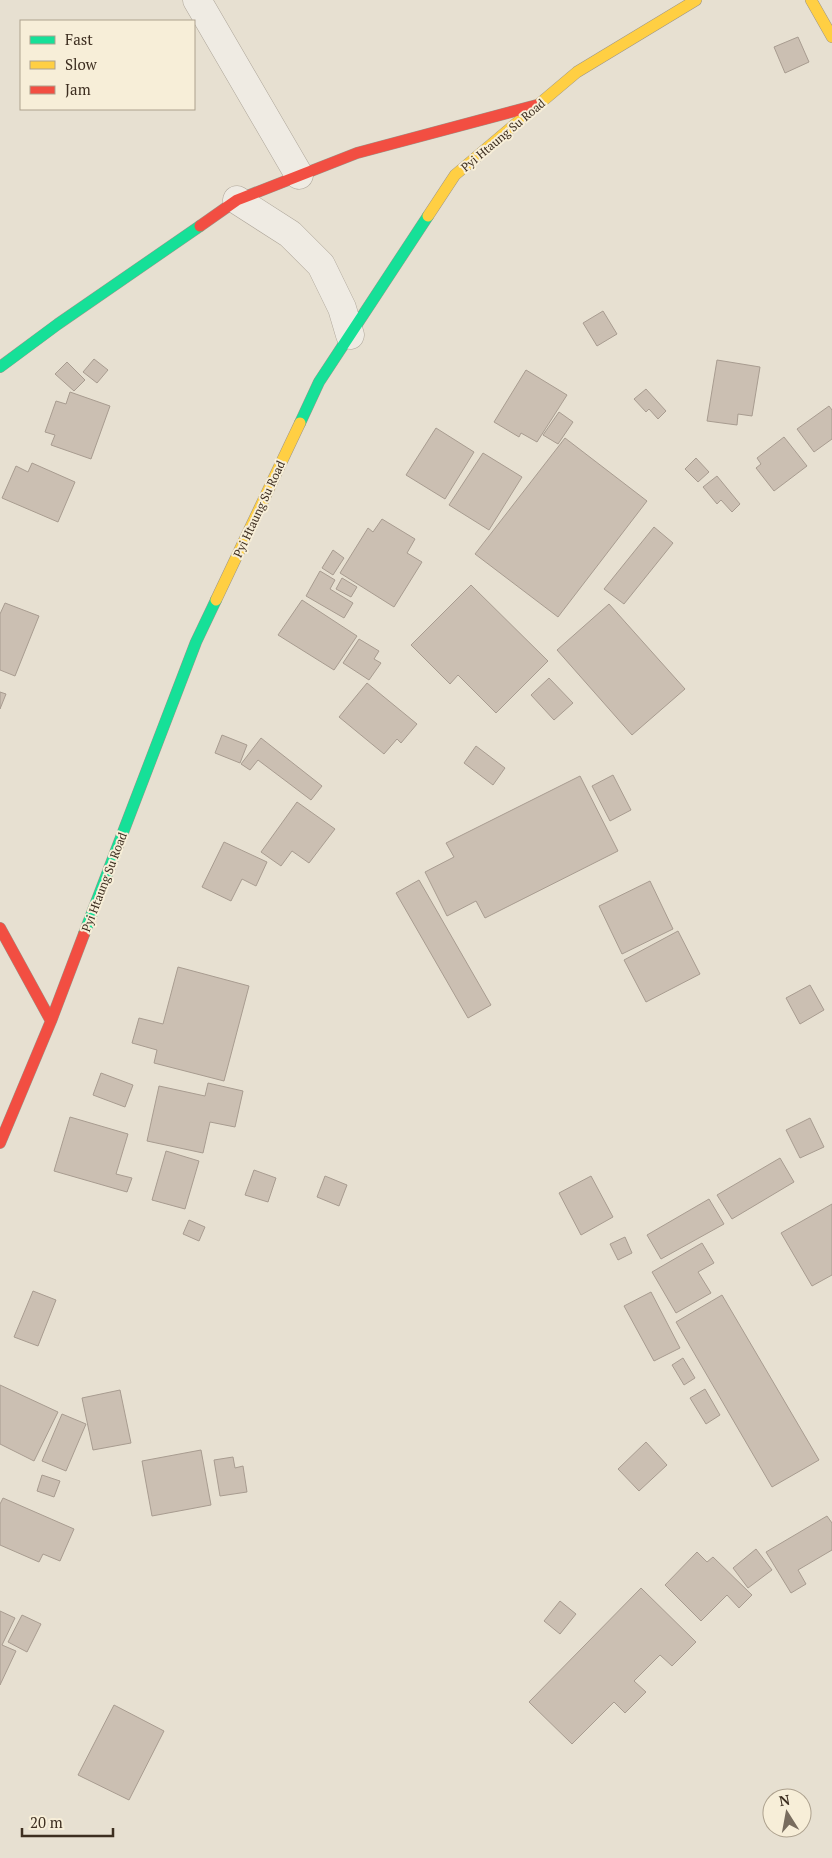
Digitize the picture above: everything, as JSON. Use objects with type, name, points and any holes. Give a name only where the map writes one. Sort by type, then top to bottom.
[{"type":"main road","name":"Pyi Htaung Su Road","points":[[0,1143],[51,1021],[196,642],[319,382],[455,175],[577,72],[696,0]]},
{"type":"main road","points":[[811,0],[832,37]]},
{"type":"main road","points":[[0,367],[58,324],[237,200],[357,153],[537,106]]},
{"type":"main road","points":[[0,928],[51,1021]]},
{"type":"street","points":[[197,0],[299,175]]},
{"type":"street","points":[[237,200],[290,234],[321,264],[342,308],[350,335]]},
{"type":"building","points":[[798,37],[809,62],[785,73],[774,47]]},
{"type":"building","points":[[603,311],[617,334],[597,346],[583,323]]},
{"type":"building","points":[[94,359],[108,370],[97,383],[83,372]]},
{"type":"building","points":[[717,360],[760,367],[752,416],[738,414],[737,425],[707,421]]},
{"type":"building","points":[[67,362],[85,380],[74,391],[55,374]]},
{"type":"building","points":[[526,370],[567,395],[537,442],[521,433],[519,437],[494,422]]},
{"type":"building","points":[[646,389],[666,411],[658,419],[649,409],[646,412],[634,399]]},
{"type":"building","points":[[70,392],[110,406],[91,459],[51,445],[55,435],[45,432],[56,401],[66,404]]},
{"type":"building","points":[[829,406],[832,410],[832,439],[814,452],[797,429]]},
{"type":"building","points":[[559,412],[573,422],[558,444],[543,435]]},
{"type":"building","points":[[436,428],[474,452],[445,499],[406,475]]},
{"type":"building","points":[[784,437],[807,466],[774,491],[756,468],[761,464],[757,458]]},
{"type":"building","points":[[565,438],[647,501],[558,617],[475,554]]},
{"type":"building","points":[[483,453],[522,477],[489,530],[449,505]]},
{"type":"building","points":[[696,458],[709,472],[698,482],[685,469]]},
{"type":"building","points":[[32,463],[75,482],[58,522],[2,498],[16,466],[28,472]]},
{"type":"building","points":[[717,476],[740,504],[732,512],[721,500],[717,504],[703,487]]},
{"type":"building","points":[[382,519],[415,539],[407,553],[422,562],[394,607],[340,573],[368,528],[373,532]]},
{"type":"building","points":[[654,527],[673,543],[624,604],[604,589]]},
{"type":"building","points":[[333,550],[344,558],[333,575],[322,568]]},
{"type":"building","points":[[320,571],[335,580],[330,589],[353,603],[344,618],[306,596]]},
{"type":"building","points":[[342,578],[357,587],[351,597],[336,589]]},
{"type":"building","points":[[471,585],[548,661],[496,713],[458,675],[450,684],[411,645]]},
{"type":"building","points":[[302,600],[357,636],[334,670],[278,635]]},
{"type":"building","points":[[5,603],[39,616],[15,676],[0,670],[0,614]]},
{"type":"building","points":[[609,604],[685,689],[632,735],[557,650]]},
{"type":"building","points":[[359,639],[379,651],[374,659],[381,663],[369,680],[343,663]]},
{"type":"building","points":[[549,678],[573,703],[554,720],[531,695]]},
{"type":"building","points":[[367,683],[417,724],[401,743],[397,739],[384,754],[339,717]]},
{"type":"building","points":[[0,692],[6,694],[0,709]]},
{"type":"building","points":[[222,735],[247,745],[240,763],[215,753]]},
{"type":"building","points":[[261,738],[322,786],[311,800],[258,760],[250,770],[241,764]]},
{"type":"building","points":[[476,746],[505,768],[493,785],[464,763]]},
{"type":"building","points":[[613,775],[631,810],[610,821],[592,786]]},
{"type":"building","points":[[580,776],[618,851],[485,918],[476,901],[447,916],[425,872],[454,857],[446,843]]},
{"type":"building","points":[[297,802],[335,829],[309,863],[292,851],[281,866],[261,852]]},
{"type":"building","points":[[224,842],[267,862],[256,886],[242,879],[231,901],[202,887]]},
{"type":"building","points":[[419,880],[491,1005],[468,1018],[396,893]]},
{"type":"building","points":[[650,881],[673,929],[622,954],[599,906]]},
{"type":"building","points":[[678,931],[700,974],[646,1002],[624,960]]},
{"type":"building","points":[[178,967],[249,986],[224,1081],[154,1063],[157,1050],[132,1043],[139,1018],[163,1024]]},
{"type":"building","points":[[810,985],[824,1010],[800,1024],[786,998]]},
{"type":"building","points":[[101,1073],[133,1085],[125,1107],[93,1095]]},
{"type":"building","points":[[208,1083],[243,1091],[235,1127],[210,1122],[203,1153],[147,1141],[159,1086],[205,1096]]},
{"type":"building","points":[[70,1117],[128,1134],[116,1174],[132,1178],[127,1192],[54,1171]]},
{"type":"building","points":[[810,1118],[824,1147],[800,1158],[786,1130]]},
{"type":"building","points":[[166,1151],[199,1161],[185,1209],[152,1200]]},
{"type":"building","points":[[780,1158],[794,1182],[732,1219],[717,1195]]},
{"type":"building","points":[[254,1170],[276,1178],[268,1202],[245,1195]]},
{"type":"building","points":[[325,1176],[347,1185],[339,1206],[317,1197]]},
{"type":"building","points":[[591,1176],[613,1217],[581,1235],[559,1193]]},
{"type":"building","points":[[709,1199],[724,1224],[661,1259],[647,1235]]},
{"type":"building","points":[[832,1204],[832,1275],[812,1286],[781,1233]]},
{"type":"building","points":[[189,1220],[205,1227],[199,1241],[183,1234]]},
{"type":"building","points":[[625,1237],[632,1253],[618,1260],[610,1244]]},
{"type":"building","points":[[702,1243],[714,1263],[698,1272],[711,1293],[676,1313],[652,1272]]},
{"type":"building","points":[[33,1291],[56,1300],[38,1346],[14,1337]]},
{"type":"building","points":[[651,1292],[680,1348],[654,1361],[624,1306]]},
{"type":"building","points":[[722,1295],[819,1460],[772,1487],[676,1322]]},
{"type":"building","points":[[683,1358],[695,1378],[684,1385],[672,1365]]},
{"type":"building","points":[[0,1385],[58,1412],[34,1461],[0,1444]]},
{"type":"building","points":[[705,1389],[720,1415],[706,1424],[690,1398]]},
{"type":"building","points":[[120,1390],[131,1443],[93,1450],[82,1398]]},
{"type":"building","points":[[62,1414],[86,1424],[66,1471],[42,1461]]},
{"type":"building","points":[[646,1442],[667,1465],[639,1491],[618,1469]]},
{"type":"building","points":[[201,1450],[211,1505],[152,1516],[142,1461]]},
{"type":"building","points":[[233,1457],[235,1468],[243,1466],[247,1492],[220,1496],[214,1460]]},
{"type":"building","points":[[42,1475],[60,1481],[54,1497],[37,1491]]},
{"type":"building","points":[[3,1498],[74,1529],[60,1561],[43,1554],[39,1562],[0,1545],[0,1504]]},
{"type":"building","points":[[827,1516],[832,1523],[832,1550],[798,1570],[806,1584],[791,1593],[766,1552]]},
{"type":"building","points":[[756,1549],[772,1570],[748,1588],[733,1568]]},
{"type":"building","points":[[697,1552],[707,1562],[713,1557],[752,1595],[739,1608],[727,1595],[701,1621],[665,1585]]},
{"type":"building","points":[[641,1588],[696,1642],[672,1666],[660,1655],[634,1681],[646,1692],[625,1713],[614,1702],[572,1744],[529,1702]]},
{"type":"building","points":[[560,1601],[576,1614],[560,1634],[544,1621]]},
{"type":"building","points":[[0,1611],[15,1618],[2,1645],[16,1651],[0,1685]]},
{"type":"building","points":[[22,1615],[41,1624],[27,1652],[8,1642]]},
{"type":"building","points":[[114,1705],[164,1731],[129,1800],[78,1775]]},
{"type":"traffic: fast","points":[[300,423],[319,382],[428,216]]},
{"type":"traffic: fast","points":[[0,367],[58,324],[200,226]]},
{"type":"traffic: fast","points":[[84,934],[196,642],[216,600]]},
{"type":"traffic: slow","points":[[428,216],[455,175],[577,72],[696,0]]},
{"type":"traffic: slow","points":[[811,0],[832,37]]},
{"type":"traffic: slow","points":[[216,600],[300,423]]},
{"type":"traffic: jam","points":[[200,226],[237,200],[357,153],[537,105]]},
{"type":"traffic: jam","points":[[0,928],[51,1021]]},
{"type":"traffic: jam","points":[[0,1143],[51,1021],[84,934]]}]
